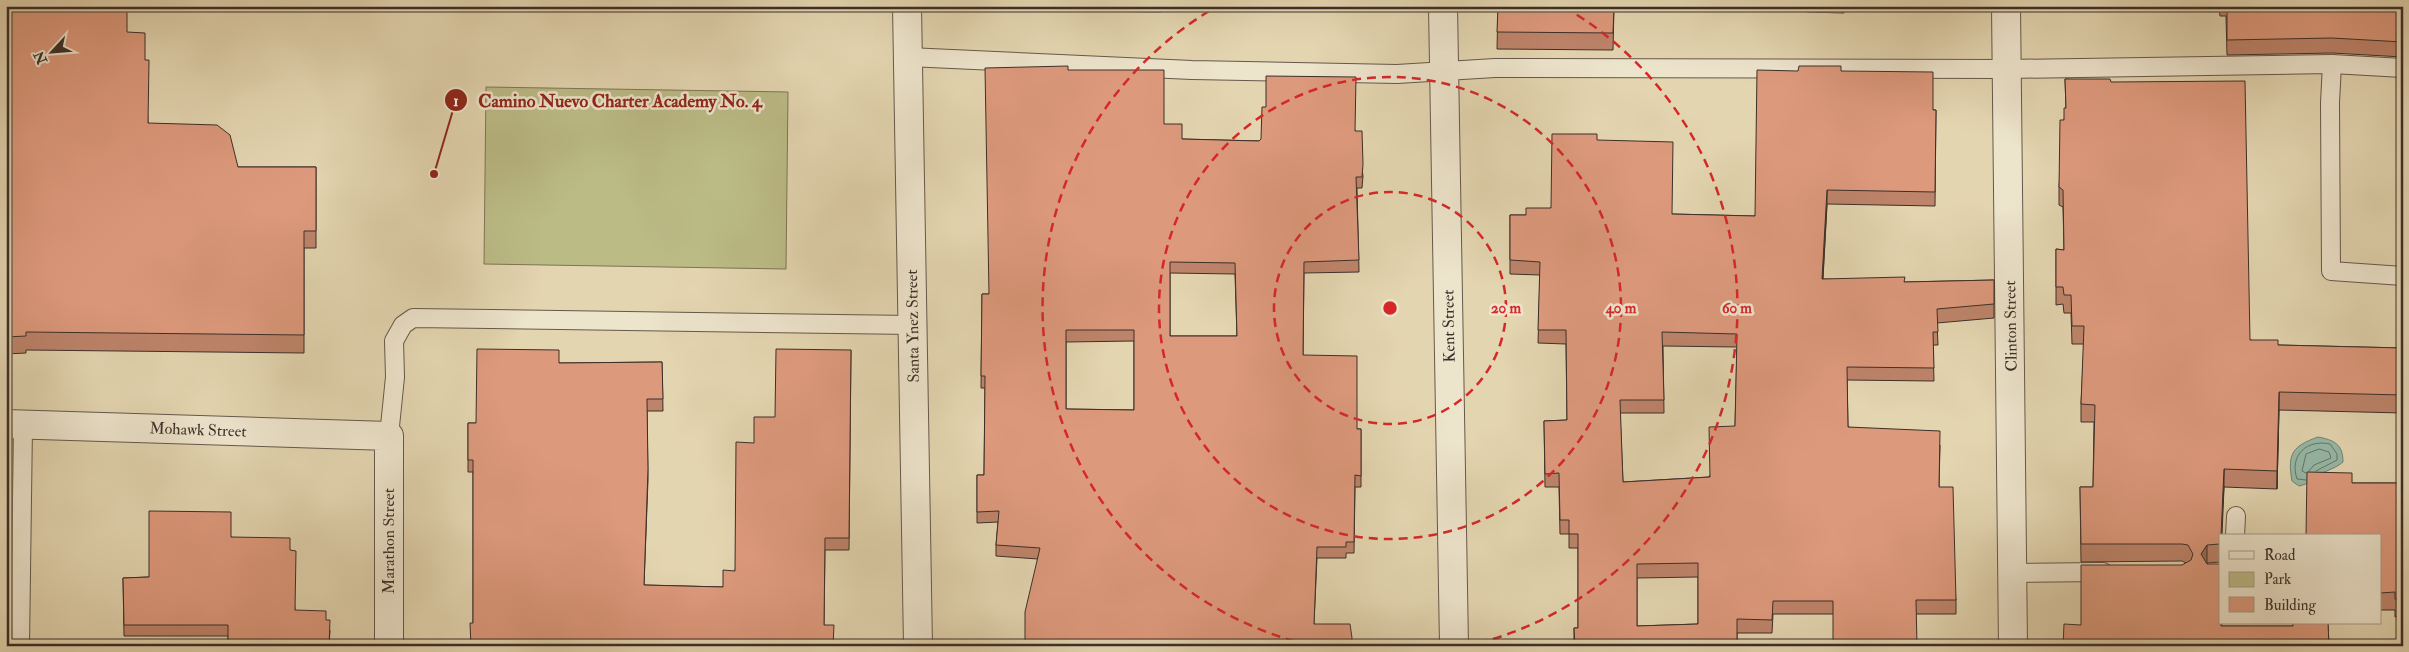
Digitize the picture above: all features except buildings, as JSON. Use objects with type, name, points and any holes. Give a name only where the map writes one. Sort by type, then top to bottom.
[{"type":"street","name":"Santa Ynez Street","points":[[907,6],[918,646]]},
{"type":"street","name":"Kent Street","points":[[1443,6],[1454,646]]},
{"type":"street","name":"Clinton Street","points":[[2006,6],[2013,646]]},
{"type":"street","name":"Mohawk Street","points":[[15,424],[389,436]]},
{"type":"street","name":"Marathon Street","points":[[388,646],[389,436]]},
{"type":"lane","points":[[908,57],[1192,70],[1396,74],[1495,68],[2008,69],[2332,64],[2403,68]]},
{"type":"lane","points":[[2332,64],[2330,103],[2331,271],[2403,276]]},
{"type":"lane","points":[[389,436],[394,376],[394,341],[404,325],[413,318],[913,325]]},
{"type":"lane","points":[[15,424],[20,646]]},
{"type":"lane","points":[[2235,534],[2236,516]]},
{"type":"lane","points":[[2013,573],[2124,572]]},
{"type":"green space","points":[[486,87],[788,92],[786,269],[484,264]]},
{"type":"water","points":[[2318,437],[2333,441],[2339,447],[2343,456],[2343,462],[2306,484],[2299,486],[2292,481],[2291,457],[2297,447]]},
{"type":"place","name":"Camino Nuevo Charter Academy No. 4","points":[[434,174]]}]
